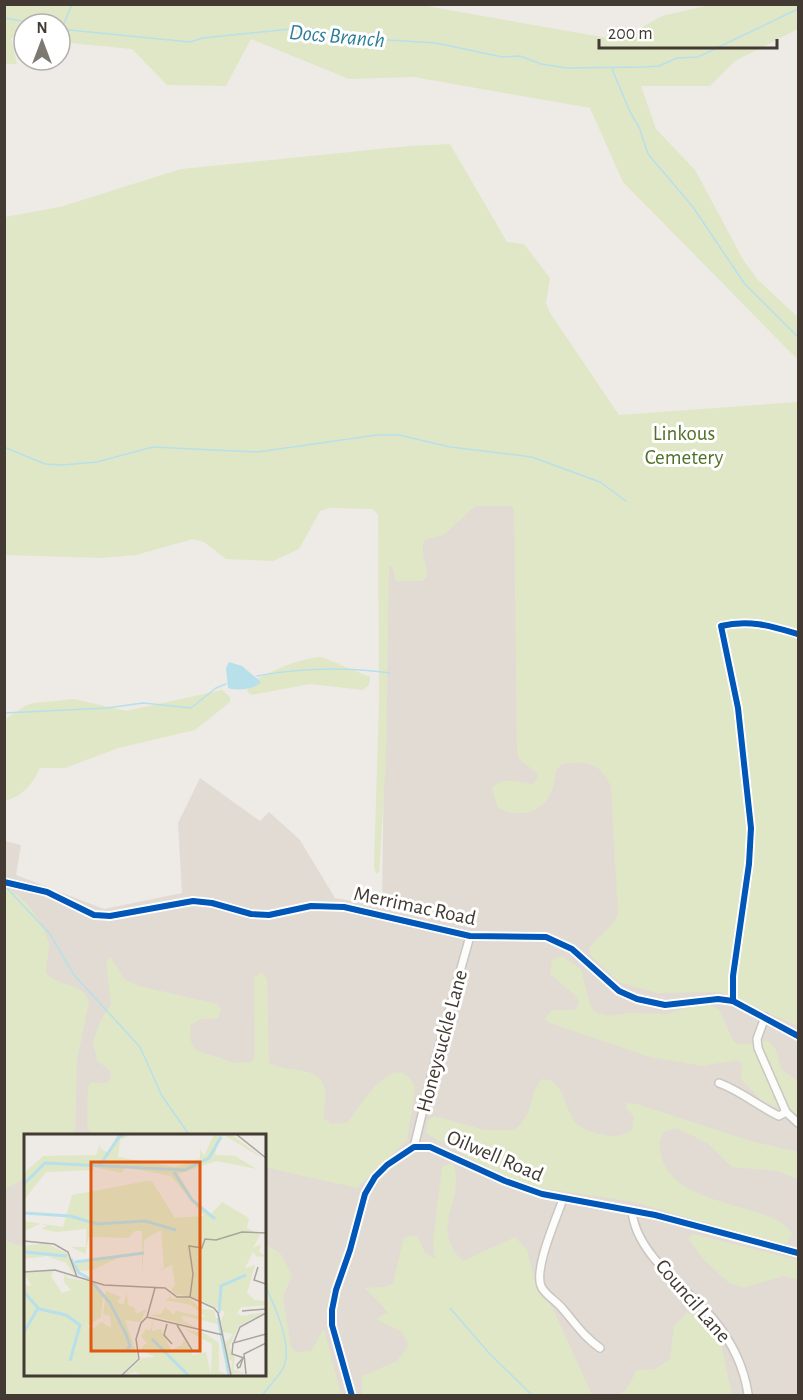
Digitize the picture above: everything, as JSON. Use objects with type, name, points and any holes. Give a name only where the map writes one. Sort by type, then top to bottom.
[{"type":"street","points":[[733,1001],[733,976],[752,828],[738,708],[721,626],[747,622],[766,624],[798,634]]},
{"type":"street","name":"Merrimac Road","points":[[4,882],[47,892],[94,915],[110,916],[193,901],[212,903],[251,914],[269,915],[324,905],[344,907],[470,936],[535,936],[560,941],[619,991],[665,1005],[718,999],[733,1001],[798,1036]]},
{"type":"street","name":"Honeysuckle Lane","points":[[414,1147],[470,936]]},
{"type":"street","points":[[765,1017],[757,1038],[758,1048],[786,1112],[798,1123]]},
{"type":"street","points":[[719,1083],[739,1091],[761,1107],[779,1116],[786,1112]]},
{"type":"street","name":"Oilwell Road","points":[[352,1395],[332,1325],[336,1290],[350,1250],[365,1194],[375,1177],[387,1165],[414,1147],[430,1147],[505,1181],[563,1199],[632,1211],[798,1253]]},
{"type":"street","points":[[563,1199],[544,1252],[540,1283],[583,1336],[600,1348]]},
{"type":"street","name":"Council Lane","points":[[632,1211],[633,1221],[654,1256],[714,1320],[732,1346],[742,1369],[748,1394]]},
{"type":"shaded area","points":[[392,455],[529,494],[798,1018],[798,1395],[5,1396],[5,841],[21,845],[16,875],[104,909],[182,893],[178,823],[200,778],[260,821],[269,812],[300,840],[335,898],[382,906],[387,528]]},
{"type":"green space","points":[[5,4],[421,5],[619,40],[662,16],[710,5],[798,5],[798,29],[735,61],[710,86],[641,86],[656,129],[695,170],[744,261],[758,280],[798,317],[798,360],[623,182],[590,108],[414,77],[349,79],[251,39],[226,86],[167,85],[132,49],[72,43],[72,12],[12,12],[12,64],[5,64]]},
{"type":"green space","name":"Linkous Cemetery","points":[[450,144],[507,242],[524,244],[550,278],[546,303],[550,313],[619,415],[798,402],[798,1026],[721,992],[657,993],[619,982],[591,956],[589,949],[609,928],[618,913],[611,787],[598,768],[586,763],[562,764],[556,770],[551,793],[539,808],[521,813],[498,808],[492,788],[496,784],[511,781],[533,784],[538,779],[537,773],[519,759],[517,751],[514,510],[512,506],[475,506],[444,535],[424,540],[427,577],[422,581],[396,581],[392,566],[389,566],[386,760],[379,872],[376,874],[374,867],[379,701],[378,515],[373,509],[329,508],[320,511],[299,549],[273,561],[226,559],[204,542],[193,539],[136,555],[102,558],[5,555],[5,217],[60,207],[181,169],[409,146]]},
{"type":"green space","points":[[322,657],[370,677],[369,685],[363,690],[310,684],[251,695],[247,691],[251,682],[277,669],[303,660]]},
{"type":"green space","points":[[222,690],[230,697],[230,702],[195,730],[118,748],[65,768],[40,768],[26,789],[5,801],[5,719],[27,705],[74,699],[126,711]]},
{"type":"green space","points":[[5,888],[11,890],[26,903],[44,930],[49,945],[46,973],[57,981],[82,991],[89,1002],[77,1060],[75,1134],[24,1134],[24,1179],[5,1189]]},
{"type":"green space","points":[[561,956],[581,969],[589,1001],[593,1010],[600,1014],[609,1016],[628,1013],[668,1014],[692,1006],[710,1005],[719,1010],[734,1042],[748,1044],[769,1041],[776,1050],[781,1069],[798,1082],[798,1117],[761,1100],[741,1079],[742,1064],[739,1060],[702,1066],[650,1057],[547,1022],[545,1018],[552,1010],[575,1010],[579,1004],[578,998],[550,974],[552,960]]},
{"type":"green space","points":[[110,957],[124,979],[139,986],[217,1004],[221,1009],[218,1018],[200,1019],[191,1025],[190,1039],[195,1050],[235,1063],[251,1062],[255,1057],[254,978],[260,973],[264,974],[267,980],[269,1063],[309,1072],[322,1081],[325,1089],[324,1118],[331,1124],[347,1123],[369,1093],[388,1075],[398,1072],[407,1076],[415,1088],[407,1140],[357,1188],[266,1167],[266,1134],[92,1134],[87,1126],[88,1086],[91,1083],[107,1083],[111,1077],[110,1070],[97,1061],[93,1042],[100,1022],[111,1004],[106,961]]},
{"type":"green space","points":[[542,1079],[550,1080],[555,1084],[573,1120],[585,1130],[616,1136],[632,1130],[634,1117],[626,1107],[627,1103],[637,1104],[750,1141],[798,1152],[798,1179],[778,1171],[732,1167],[707,1143],[677,1128],[663,1132],[660,1144],[661,1155],[669,1173],[684,1186],[725,1203],[766,1215],[782,1223],[792,1234],[787,1243],[777,1243],[634,1202],[536,1187],[491,1170],[426,1133],[428,1121],[434,1116],[484,1130],[514,1130],[526,1117],[534,1092]]},
{"type":"green space","points":[[453,1163],[456,1176],[448,1237],[453,1249],[463,1261],[515,1237],[527,1250],[535,1282],[553,1309],[592,1395],[362,1396],[362,1376],[397,1361],[409,1345],[402,1332],[376,1319],[388,1312],[365,1288],[385,1287],[393,1284],[404,1237],[417,1236],[425,1253],[435,1259],[433,1242],[442,1167]]},
{"type":"green space","points":[[693,1234],[798,1260],[798,1280],[783,1276],[744,1288],[729,1283],[703,1259],[688,1238]]},
{"type":"green space","points":[[5,1238],[8,1242],[24,1245],[24,1376],[266,1376],[266,1244],[280,1253],[292,1275],[283,1297],[291,1347],[296,1352],[311,1351],[324,1329],[341,1395],[5,1395]]},
{"type":"green space","points":[[687,1313],[701,1318],[718,1331],[732,1395],[617,1395],[626,1390],[637,1370],[655,1369],[670,1359],[674,1326]]},
{"type":"water","points":[[229,662],[242,666],[261,682],[245,689],[228,688],[226,668]]},
{"type":"waterway","points":[[69,12],[72,4]]},
{"type":"waterway","name":"Docs Branch","points":[[72,30],[190,42],[203,38],[301,28],[323,30],[340,37],[436,43],[502,57],[520,56],[541,64],[567,68],[645,67],[659,66],[677,58],[698,57],[798,9]]},
{"type":"waterway","name":"Docs Branch","points":[[4,18],[12,19]]},
{"type":"waterway","points":[[612,69],[630,112],[639,127],[648,154],[693,207],[744,283],[798,337]]},
{"type":"waterway","points":[[4,447],[45,464],[62,465],[97,462],[153,447],[258,452],[377,435],[399,435],[450,447],[532,457],[600,482],[626,501]]},
{"type":"waterway","points":[[257,676],[324,669],[390,673]]},
{"type":"waterway","points":[[4,713],[107,708],[143,703],[191,708],[216,688],[226,684]]},
{"type":"waterway","points":[[5,886],[50,934],[74,975],[140,1047],[162,1096],[189,1134]]},
{"type":"waterway","points":[[262,1396],[282,1370],[286,1357],[281,1323],[266,1288]]},
{"type":"waterway","points":[[450,1308],[489,1353],[533,1396]]},
{"type":"cycle path","points":[[733,1001],[733,976],[749,864],[751,828],[738,708],[721,626],[751,623],[798,634]]},
{"type":"cycle path","points":[[4,882],[47,892],[94,915],[110,916],[193,901],[212,903],[251,914],[269,915],[311,906],[344,907],[470,936],[546,937],[572,949],[619,991],[637,999],[665,1005],[718,999],[733,1001],[798,1036]]},
{"type":"cycle path","points":[[352,1396],[332,1325],[336,1290],[350,1250],[365,1194],[375,1177],[387,1165],[414,1147],[430,1147],[505,1181],[542,1194],[655,1215],[798,1253]]}]
